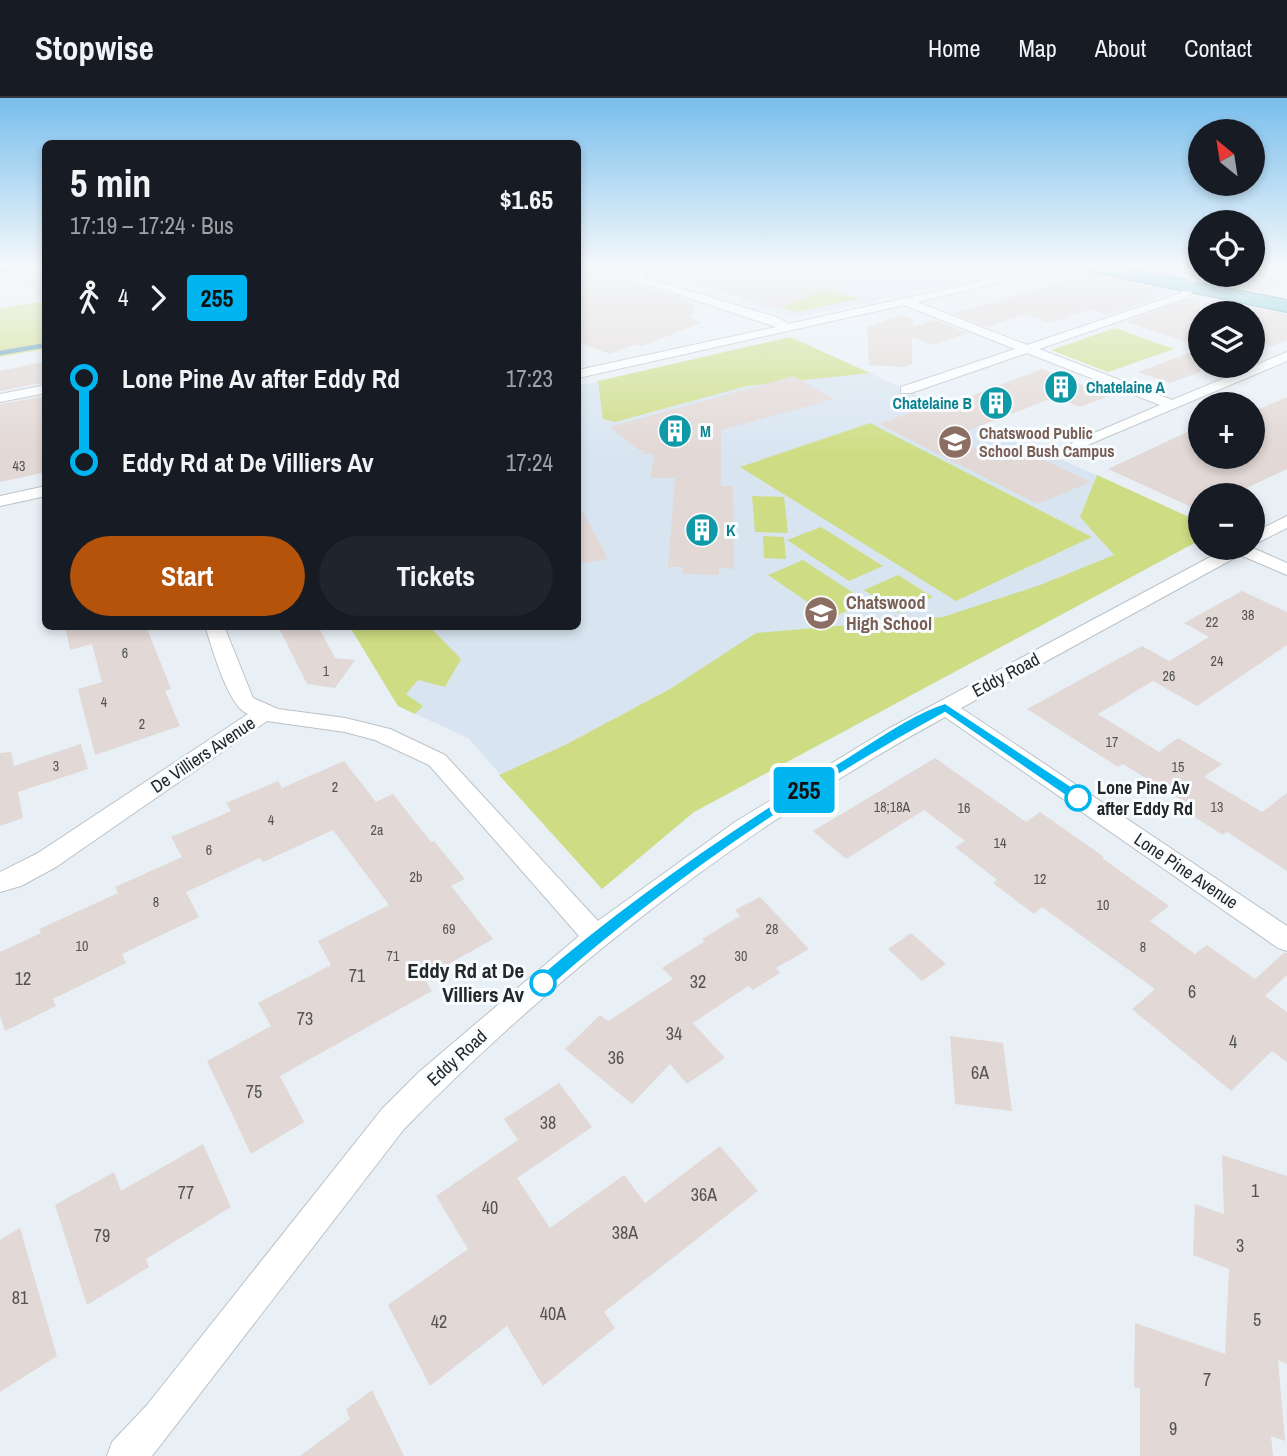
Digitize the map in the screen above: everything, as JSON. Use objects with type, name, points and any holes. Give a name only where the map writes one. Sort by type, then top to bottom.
[{"type":"street","points":[[581,373],[785,328]]},
{"type":"street","points":[[974,328],[1172,405]]},
{"type":"street","points":[[906,390],[1088,328]]},
{"type":"street","points":[[1079,445],[1287,356]]},
{"type":"street","points":[[581,360],[600,369]]},
{"type":"street","points":[[0,398],[42,390]]},
{"type":"street","points":[[0,501],[42,492]]},
{"type":"street","points":[[1265,533],[1287,521]]},
{"type":"street","name":"Eddy Road","points":[[126,1456],[160,1418],[393,1119],[430,1082],[596,937],[743,828],[896,734],[1217,560]]},
{"type":"street","points":[[1265,560],[1287,570]]},
{"type":"street","points":[[216,630],[244,701],[264,713]]},
{"type":"street","name":"Lone Pine Avenue","points":[[945,707],[1287,940]]},
{"type":"street","name":"De Villiers Avenue","points":[[0,882],[12,879],[47,860],[264,713],[382,734],[437,760],[596,937]]},
{"type":"shaded area","name":"Chatswood High School","points":[[790,337],[1188,517],[1188,546],[694,812],[602,889],[468,738],[398,706],[352,630],[581,630],[581,385]]},
{"type":"green space","points":[[0,328],[42,328],[42,350],[0,357]]},
{"type":"green space","points":[[1114,328],[1174,349],[1108,372],[1051,350]]},
{"type":"green space","points":[[790,337],[870,373],[747,386],[615,422],[603,419],[598,381]]},
{"type":"green space","points":[[870,423],[1092,537],[956,601],[740,467]]},
{"type":"green space","points":[[1097,475],[1188,517],[1188,546],[694,812],[602,889],[499,775],[565,745],[670,689],[756,633],[943,617],[1040,585],[1114,555],[1080,517]]},
{"type":"green space","points":[[752,496],[784,497],[788,533],[755,532]]},
{"type":"green space","points":[[821,527],[883,566],[849,581],[787,540]]},
{"type":"green space","points":[[763,536],[784,537],[786,559],[764,558]]},
{"type":"green space","points":[[803,560],[867,602],[831,618],[768,575]]},
{"type":"green space","points":[[898,575],[933,597],[898,613],[864,590]]},
{"type":"green space","points":[[352,630],[433,630],[461,659],[445,687],[418,680],[406,694],[423,706],[415,714],[398,706]]},
{"type":"building","points":[[581,328],[687,328],[642,346],[636,344],[610,354],[581,343]]},
{"type":"building","points":[[867,328],[956,328],[968,333],[932,345],[912,337],[912,364],[903,367],[869,365]]},
{"type":"building","points":[[1146,328],[1188,328],[1188,342]]},
{"type":"building","points":[[1265,328],[1287,328],[1287,340],[1272,346],[1265,344]]},
{"type":"building","points":[[1188,353],[1188,376],[1170,383],[1138,372]]},
{"type":"building","points":[[42,362],[42,383],[0,391],[0,371]]},
{"type":"building","points":[[1042,369],[1109,396],[1080,407],[1055,397],[952,437],[1002,461],[1022,454],[1035,460],[1040,458],[1091,482],[1037,504],[879,424],[934,404],[942,407]]},
{"type":"building","points":[[794,376],[834,399],[721,430],[721,486],[733,486],[734,569],[719,568],[719,575],[682,574],[683,567],[668,567],[675,478],[651,478],[654,454],[644,454],[644,450],[639,450],[609,427]]},
{"type":"building","points":[[42,397],[42,473],[0,482],[0,404]]},
{"type":"building","points":[[1287,397],[1287,469],[1257,483],[1188,483],[1188,506],[1108,469],[1188,432],[1188,469],[1265,469],[1265,407]]},
{"type":"building","points":[[581,509],[608,559],[581,564]]},
{"type":"building","points":[[1242,591],[1287,612],[1287,645],[1197,706],[1153,681],[1098,714],[1159,752],[1178,738],[1222,764],[1204,777],[1262,812],[1287,793],[1287,871],[1227,832],[1223,835],[1177,806],[1183,801],[1123,764],[1118,767],[1027,709],[1142,646],[1169,661],[1209,637],[1184,623]]},
{"type":"building","points":[[66,630],[148,630],[171,689],[165,691],[180,726],[95,755],[78,689],[102,682],[92,644],[70,650]]},
{"type":"building","points":[[280,630],[320,630],[335,658],[355,660],[335,688],[307,684]]},
{"type":"building","points":[[81,744],[88,769],[18,792],[23,818],[0,826],[0,753],[11,752],[14,766]]},
{"type":"building","points":[[935,758],[1026,822],[1040,812],[1169,906],[1150,921],[1195,954],[1207,945],[1255,979],[1287,953],[1287,975],[1265,996],[1287,1012],[1287,1062],[1272,1051],[1231,1091],[1132,1009],[1155,989],[1042,907],[1034,914],[993,883],[997,880],[955,847],[965,841],[924,810],[846,859],[813,831]]},
{"type":"building","points":[[344,761],[376,802],[393,794],[431,842],[434,841],[465,879],[451,886],[493,939],[424,978],[432,991],[280,1076],[304,1122],[251,1154],[207,1061],[271,1026],[258,1003],[331,965],[318,941],[389,905],[333,830],[263,862],[260,858],[186,892],[199,917],[122,954],[126,963],[53,999],[56,1006],[5,1031],[0,1015],[0,952],[41,933],[39,929],[118,893],[115,887],[182,857],[171,837],[231,811],[226,803],[278,781],[282,788]]},
{"type":"building","points":[[760,897],[809,949],[776,968],[780,973],[753,990],[748,986],[693,1023],[725,1058],[687,1084],[670,1064],[632,1104],[565,1049],[600,1015],[608,1021],[673,979],[662,968],[740,916],[735,910]]},
{"type":"building","points":[[911,933],[946,964],[922,981],[888,949]]},
{"type":"building","points":[[950,1036],[1003,1043],[1012,1111],[955,1104]]},
{"type":"building","points":[[559,1083],[592,1127],[517,1178],[550,1228],[624,1175],[645,1203],[720,1146],[758,1191],[604,1312],[615,1328],[543,1386],[507,1326],[430,1386],[388,1305],[468,1249],[436,1196],[518,1140],[504,1119]]},
{"type":"building","points":[[203,1144],[231,1207],[146,1259],[149,1267],[87,1305],[55,1205],[114,1172],[121,1191]]},
{"type":"building","points":[[1222,1155],[1287,1176],[1287,1364],[1278,1360],[1285,1441],[1271,1436],[1273,1456],[1140,1456],[1140,1389],[1134,1387],[1135,1323],[1225,1354],[1229,1269],[1193,1255],[1195,1204],[1224,1214]]},
{"type":"building","points":[[20,1228],[57,1356],[0,1392],[0,1240]]},
{"type":"building","points":[[372,1390],[404,1456],[300,1456],[350,1419],[346,1409]]},
{"type":"waterway","points":[[0,353],[42,346]]},
{"type":"bus line","name":"255","points":[[543,983],[596,937],[743,828],[945,707],[1078,798]]},
{"type":"place","name":"Chatelaine A","points":[[1061,387]]},
{"type":"place","name":"Chatelaine B","points":[[996,403]]},
{"type":"place","name":"M","points":[[675,431]]},
{"type":"place","name":"Chatswood Public School Bush Campus","points":[[955,442]]},
{"type":"place","name":"K","points":[[702,530]]},
{"type":"place","name":"Chatswood High School","points":[[821,613]]},
{"type":"place","name":"Lone Pine Av after Eddy Rd","points":[[1078,798]]},
{"type":"place","name":"Eddy Rd at De Villiers Av","points":[[543,983]]}]
